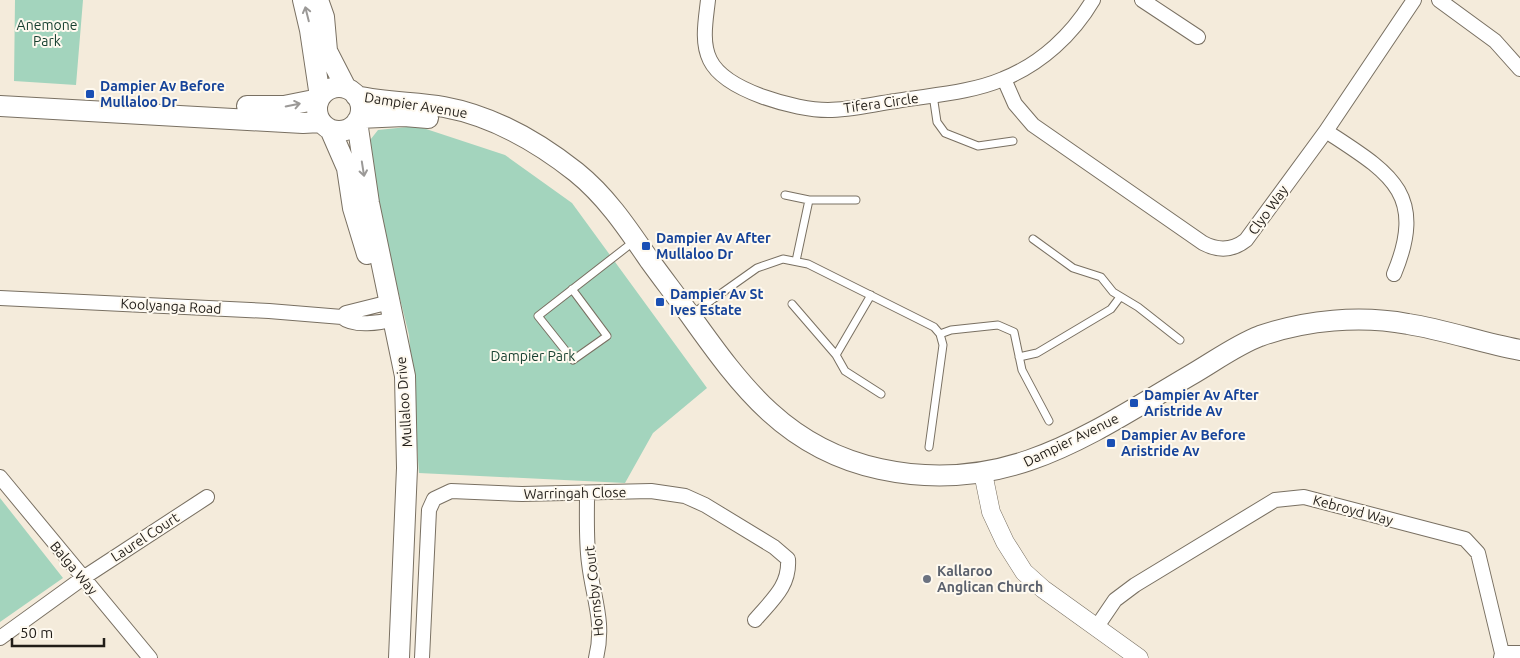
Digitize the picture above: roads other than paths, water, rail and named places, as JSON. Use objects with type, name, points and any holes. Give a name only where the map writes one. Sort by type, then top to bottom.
[{"type":"main road","points":[[303,0],[310,30],[320,98],[317,111],[326,126]]},
{"type":"main road","points":[[0,106],[303,123],[345,130],[358,120],[361,108],[327,51],[324,17],[318,0]]},
{"type":"main road","points":[[0,95],[272,107],[320,98],[332,88],[351,92]]},
{"type":"main road","name":"Dampier Avenue","points":[[351,92],[441,106],[478,115],[504,126],[575,171],[605,199],[719,358],[751,396],[793,431],[831,453],[879,469],[922,475],[984,479],[1054,451],[1098,429],[1259,337],[1322,322],[1357,319],[1405,323],[1520,350]]},
{"type":"main road","name":"Dampier Avenue","points":[[358,120],[415,116],[463,124],[498,136],[540,159],[573,183],[597,206],[628,246],[716,372],[758,418],[780,435],[820,460],[886,482],[943,488],[1046,467],[1108,435],[1232,363],[1275,343],[1329,332],[1374,331],[1402,334],[1520,360]]},
{"type":"main road","name":"Mullaloo Drive","points":[[358,120],[369,203],[387,312],[396,397],[396,481],[389,658]]},
{"type":"main road","name":"Mullaloo Drive","points":[[326,126],[347,168],[353,208],[387,312],[405,376],[407,417],[399,658]]},
{"type":"street","name":"Tifera Circle","points":[[708,0],[704,39],[706,51],[710,62],[724,77],[755,93],[793,106],[829,110],[979,87],[1004,79],[1054,48],[1076,24],[1093,0]]},
{"type":"street","points":[[1142,0],[1198,37]]},
{"type":"street","name":"Clyo Way","points":[[1004,79],[1014,104],[1033,125],[1203,243],[1222,250],[1239,246],[1246,240],[1326,131],[1414,0]]},
{"type":"street","points":[[1439,0],[1496,41],[1520,69]]},
{"type":"street","points":[[1326,131],[1380,168],[1397,186],[1405,208],[1406,232],[1403,251],[1394,274]]},
{"type":"street","name":"Koolyanga Road","points":[[0,298],[230,309],[342,317],[346,321],[357,322],[387,312]]},
{"type":"street","name":"Balga Way","points":[[0,477],[150,658]]},
{"type":"street","points":[[984,479],[991,512],[997,526],[1013,557],[1024,572],[1138,658]]},
{"type":"street","name":"Warringah Close","points":[[422,658],[429,510],[434,499],[450,491],[587,494],[651,491],[684,496],[705,505],[774,547],[788,559],[789,573],[784,586],[755,620]]},
{"type":"street","name":"Hornsby Court","points":[[587,494],[588,562],[600,619],[600,644],[596,658]]},
{"type":"street","name":"Laurel Court","points":[[0,638],[83,578],[207,497]]},
{"type":"street","name":"Kebroyd Way","points":[[1096,628],[1116,600],[1136,584],[1275,500],[1304,497],[1465,539],[1478,553],[1502,656]]},
{"type":"street","points":[[1502,656],[1520,654]]},
{"type":"lane","points":[[933,95],[937,122],[945,133],[978,146],[1013,141]]},
{"type":"lane","points":[[785,195],[809,200],[856,200]]},
{"type":"lane","points":[[796,261],[809,200]]},
{"type":"lane","points":[[1034,239],[1073,268],[1101,277],[1112,292],[1138,307],[1180,340]]},
{"type":"lane","points":[[572,289],[606,336],[573,360],[538,316],[572,289],[628,246]]},
{"type":"lane","points":[[690,315],[757,268],[783,259],[808,264],[934,327],[940,334],[943,345],[929,447]]},
{"type":"lane","points":[[836,355],[871,295]]},
{"type":"lane","points":[[1020,357],[1038,353],[1112,310],[1120,297]]},
{"type":"lane","points":[[792,304],[836,355],[845,371],[881,394]]},
{"type":"lane","points":[[940,334],[951,330],[998,324],[1014,332],[1022,370],[1050,421]]},
{"type":"place","name":"Dampier Av Before Mullaloo Dr","points":[[90,94]]},
{"type":"place","name":"Dampier Av After Mullaloo Dr","points":[[646,246]]},
{"type":"place","name":"Dampier Av St Ives Estate","points":[[660,302]]},
{"type":"place","name":"Dampier Av After Aristride Av","points":[[1134,403]]},
{"type":"place","name":"Dampier Av Before Aristride Av","points":[[1111,443]]},
{"type":"place","name":"Kallaroo Anglican Church","points":[[927,579]]},
{"type":"park label","name":"Anemone Park","points":[[47,33]]},
{"type":"park label","name":"Dampier Park","points":[[533,356]]}]
